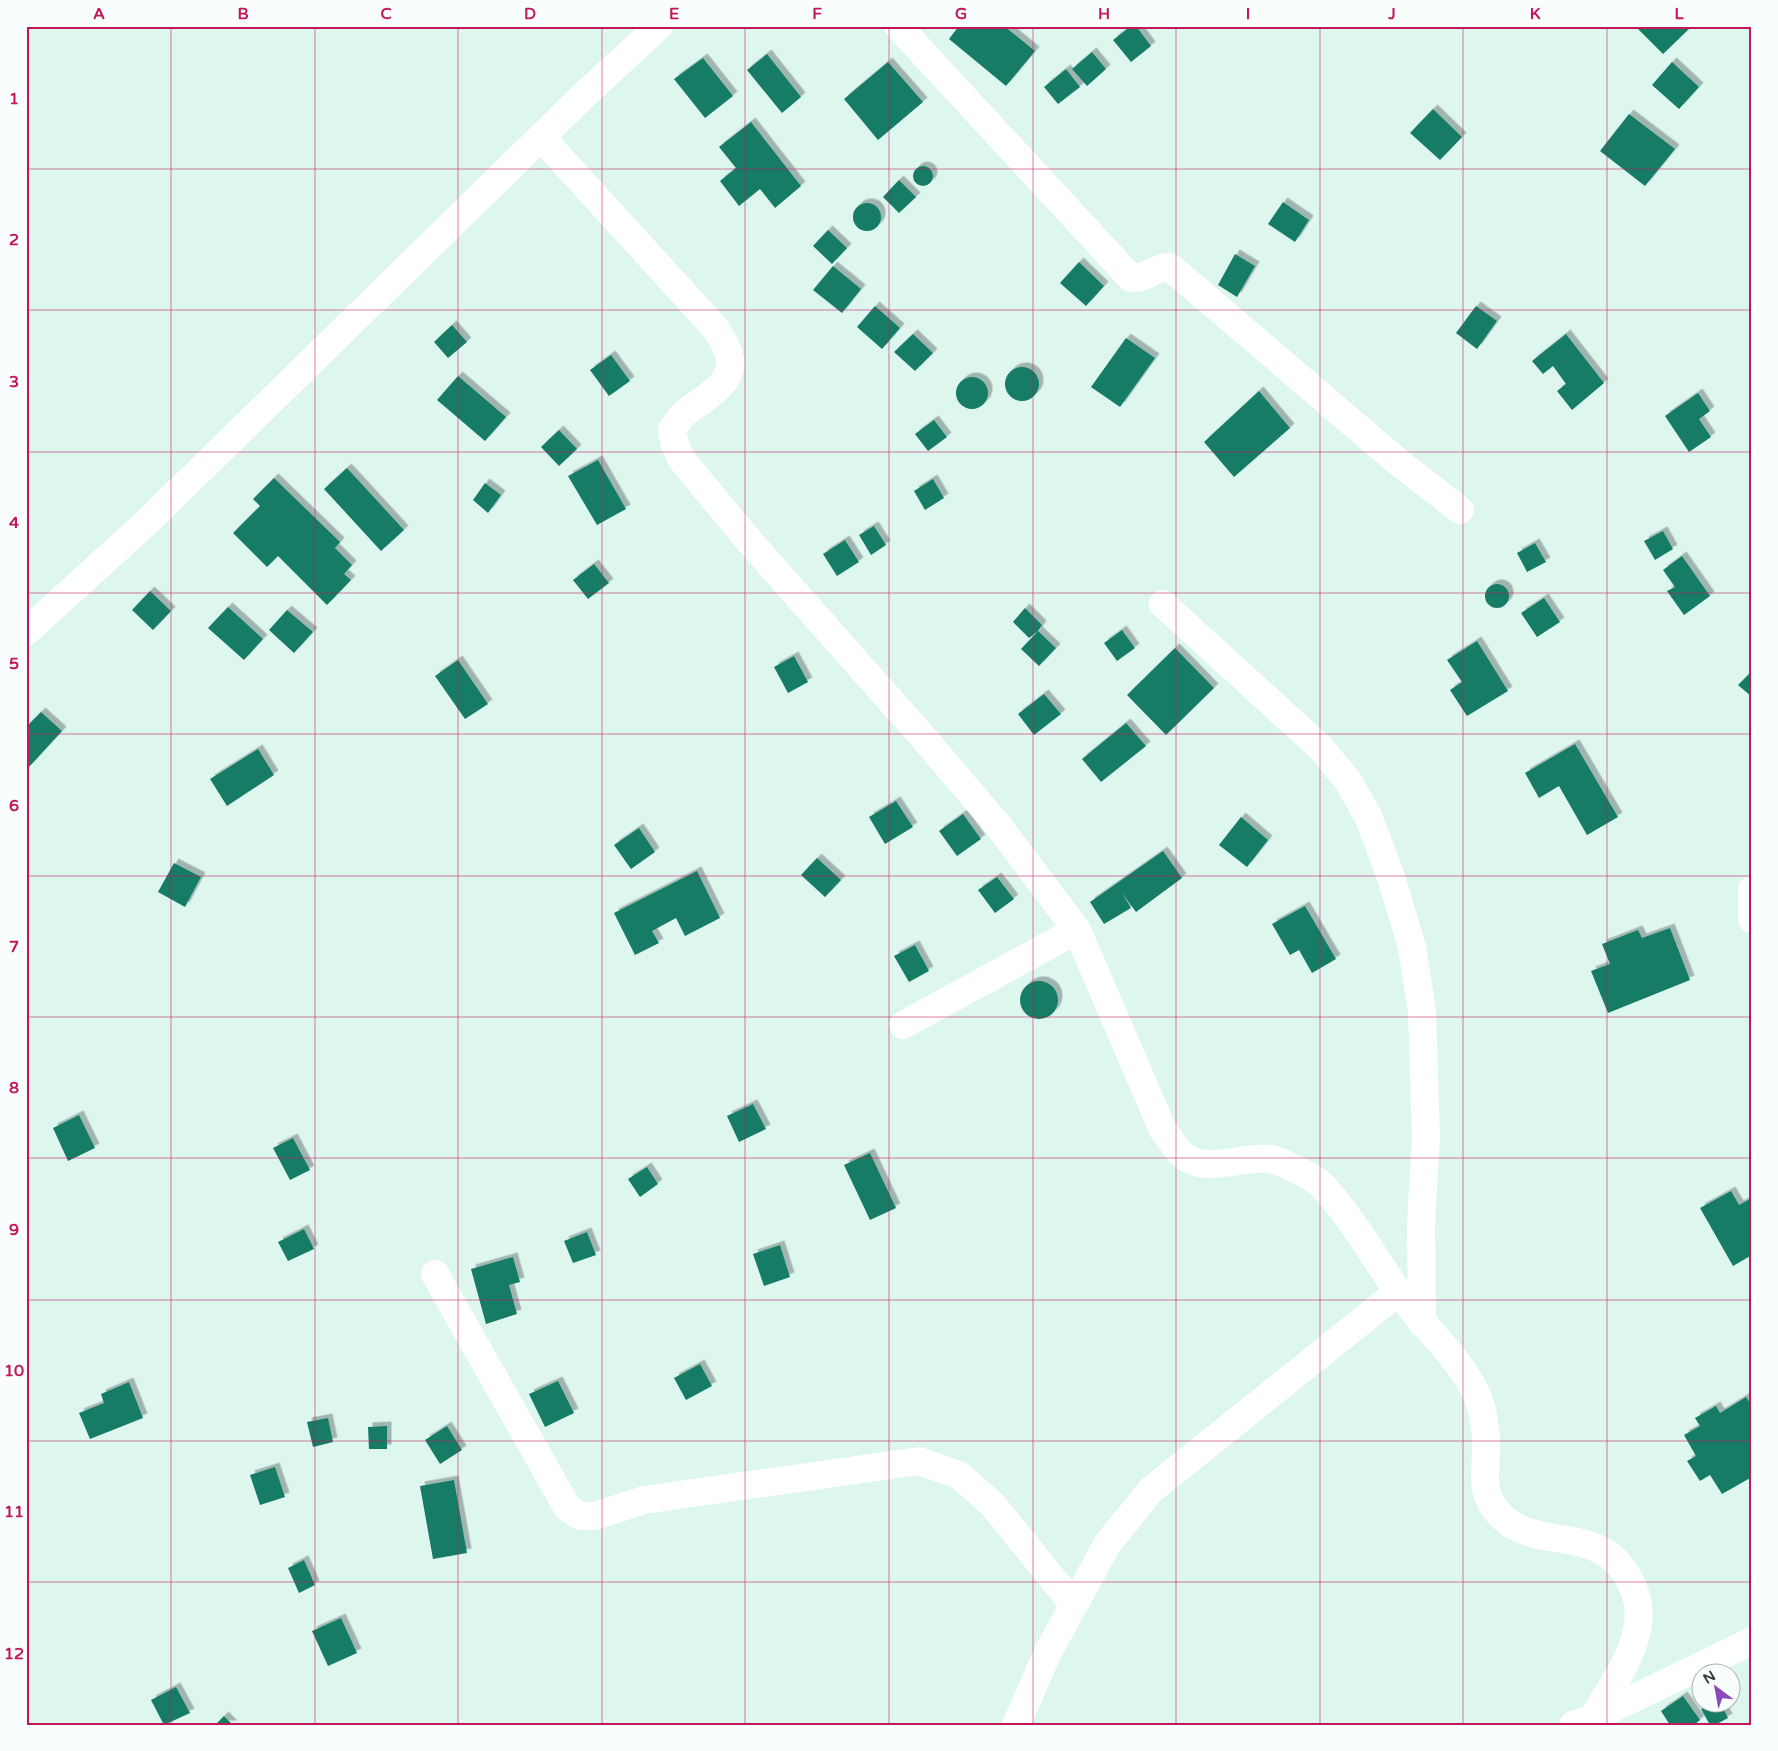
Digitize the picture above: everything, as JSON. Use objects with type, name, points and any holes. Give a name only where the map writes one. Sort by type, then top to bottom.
[{"type":"street","points":[[26,632],[146,523],[542,137],[659,26]]},
{"type":"street","points":[[898,26],[1131,278],[1147,275],[1155,269],[1170,267],[1397,461],[1460,510]]},
{"type":"street","points":[[542,137],[717,330],[730,356],[729,367],[724,380],[710,396],[686,412],[672,429],[675,445],[682,460],[750,542],[972,795],[1077,930],[1163,1130],[1184,1157],[1205,1165],[1271,1159],[1318,1182],[1342,1209],[1398,1292],[1454,1357],[1477,1396],[1486,1438],[1484,1479],[1487,1498],[1499,1515],[1515,1528],[1546,1537],[1585,1543],[1603,1550],[1619,1563],[1634,1592],[1639,1613],[1636,1637],[1618,1675],[1583,1721]]},
{"type":"street","points":[[1163,604],[1321,748],[1348,781],[1368,816],[1391,877],[1412,947],[1422,1011],[1426,1137],[1421,1224],[1422,1322]]},
{"type":"street","points":[[1752,890],[1752,919]]},
{"type":"street","points":[[903,1025],[1077,930]]},
{"type":"street","points":[[434,1274],[567,1507],[580,1516],[596,1516],[644,1500],[919,1462],[959,1475],[992,1504],[1074,1605]]},
{"type":"street","points":[[1016,1725],[1048,1652],[1108,1543],[1151,1490],[1398,1292]]},
{"type":"street","points":[[1583,1721],[1752,1641]]},
{"type":"building","points":[[959,26],[1004,26],[1035,51],[1006,86],[949,39]]},
{"type":"building","points":[[1131,26],[1136,26],[1151,46],[1131,62],[1113,40]]},
{"type":"building","points":[[1641,26],[1692,26],[1663,54],[1638,29]]},
{"type":"building","points":[[1092,52],[1106,69],[1087,86],[1072,69]]},
{"type":"building","points":[[767,54],[801,97],[782,113],[747,70]]},
{"type":"building","points":[[703,58],[733,96],[705,118],[674,79]]},
{"type":"building","points":[[888,62],[923,102],[878,140],[844,99]]},
{"type":"building","points":[[1672,62],[1699,87],[1679,109],[1652,85]]},
{"type":"building","points":[[1066,69],[1080,87],[1058,104],[1044,87]]},
{"type":"building","points":[[1433,109],[1462,137],[1440,160],[1410,133]]},
{"type":"building","points":[[1629,114],[1675,149],[1645,186],[1600,151]]},
{"type":"building","points":[[751,122],[801,186],[775,208],[760,189],[739,206],[720,181],[736,168],[719,147]]},
{"type":"building","points":[[923,166],[930,169],[933,176],[930,183],[923,186],[916,183],[913,176],[916,169]]},
{"type":"building","points":[[899,180],[916,197],[899,213],[883,197]]},
{"type":"building","points":[[1283,202],[1309,220],[1295,242],[1268,224]]},
{"type":"building","points":[[867,203],[877,207],[881,217],[877,227],[867,231],[857,227],[853,217],[857,207]]},
{"type":"building","points":[[828,230],[847,248],[832,264],[813,246]]},
{"type":"building","points":[[1235,254],[1255,266],[1237,297],[1218,285]]},
{"type":"building","points":[[1079,262],[1104,286],[1086,306],[1060,283]]},
{"type":"building","points":[[833,266],[861,289],[842,313],[813,290]]},
{"type":"building","points":[[875,306],[900,328],[882,349],[857,327]]},
{"type":"building","points":[[1476,306],[1497,321],[1477,349],[1456,333]]},
{"type":"building","points":[[452,325],[467,342],[448,358],[434,342]]},
{"type":"building","points":[[913,334],[933,353],[915,371],[894,352]]},
{"type":"building","points":[[1566,334],[1604,383],[1572,410],[1557,391],[1566,384],[1553,366],[1543,374],[1532,361]]},
{"type":"building","points":[[1126,338],[1155,358],[1120,407],[1091,387]]},
{"type":"building","points":[[611,355],[630,381],[609,396],[590,370]]},
{"type":"building","points":[[1022,367],[1029,368],[1034,372],[1038,377],[1038,391],[1034,396],[1029,400],[1022,401],[1015,400],[1010,396],[1006,391],[1005,384],[1006,377],[1010,372],[1015,368]]},
{"type":"building","points":[[458,376],[506,417],[485,441],[437,400]]},
{"type":"building","points":[[972,377],[978,378],[983,382],[987,387],[987,399],[983,404],[978,408],[972,409],[966,408],[961,404],[957,399],[956,393],[957,387],[961,382],[966,378]]},
{"type":"building","points":[[1259,391],[1290,428],[1234,477],[1204,442]]},
{"type":"building","points":[[1698,393],[1710,411],[1699,419],[1711,437],[1689,452],[1665,416]]},
{"type":"building","points":[[934,420],[947,437],[928,451],[915,434]]},
{"type":"building","points":[[559,430],[577,449],[559,466],[541,447]]},
{"type":"building","points":[[598,460],[626,509],[597,525],[568,476]]},
{"type":"building","points":[[347,468],[404,530],[381,551],[324,489]]},
{"type":"building","points":[[274,478],[340,542],[335,548],[352,565],[344,574],[351,580],[327,605],[278,556],[267,567],[233,533],[260,506],[253,499]]},
{"type":"building","points":[[933,479],[944,498],[925,510],[914,491]]},
{"type":"building","points":[[485,483],[501,495],[488,513],[473,500]]},
{"type":"building","points":[[874,526],[886,545],[871,555],[859,535]]},
{"type":"building","points":[[1663,531],[1673,549],[1655,560],[1644,541]]},
{"type":"building","points":[[845,540],[859,562],[837,576],[823,554]]},
{"type":"building","points":[[1535,543],[1546,562],[1527,572],[1517,553]]},
{"type":"building","points":[[1682,556],[1710,596],[1684,615],[1667,591],[1675,587],[1663,570]]},
{"type":"building","points":[[594,564],[609,583],[588,599],[573,580]]},
{"type":"building","points":[[1497,584],[1506,587],[1509,596],[1506,605],[1497,608],[1488,605],[1485,596],[1488,587]]},
{"type":"building","points":[[150,591],[171,611],[153,630],[132,610]]},
{"type":"building","points":[[1544,598],[1560,622],[1537,637],[1521,613]]},
{"type":"building","points":[[228,607],[263,639],[244,660],[208,628]]},
{"type":"building","points":[[1025,608],[1042,625],[1029,638],[1013,622]]},
{"type":"building","points":[[287,610],[313,632],[294,653],[269,630]]},
{"type":"building","points":[[1122,630],[1135,648],[1117,661],[1104,643]]},
{"type":"building","points":[[1038,631],[1056,648],[1039,666],[1021,649]]},
{"type":"building","points":[[1477,641],[1508,691],[1467,716],[1450,690],[1462,682],[1447,660]]},
{"type":"building","points":[[1175,648],[1214,688],[1166,735],[1127,695]]},
{"type":"building","points":[[794,656],[808,682],[788,693],[774,667]]},
{"type":"building","points":[[458,660],[488,704],[465,719],[435,676]]},
{"type":"building","points":[[1752,671],[1752,697],[1738,685]]},
{"type":"building","points":[[1044,694],[1061,714],[1034,735],[1018,714]]},
{"type":"building","points":[[41,712],[62,731],[28,768],[26,727]]},
{"type":"building","points":[[1126,723],[1146,746],[1101,782],[1082,759]]},
{"type":"building","points":[[1575,744],[1618,817],[1587,835],[1559,786],[1539,798],[1525,773]]},
{"type":"building","points":[[258,749],[274,775],[227,806],[210,779]]},
{"type":"building","points":[[896,801],[913,827],[885,844],[869,817]]},
{"type":"building","points":[[963,814],[981,839],[957,856],[939,831]]},
{"type":"building","points":[[1241,817],[1268,840],[1247,867],[1219,845]]},
{"type":"building","points":[[639,828],[655,852],[631,869],[614,845]]},
{"type":"building","points":[[1163,851],[1182,878],[1136,912],[1122,893],[1131,908],[1104,924],[1090,902]]},
{"type":"building","points":[[817,858],[841,880],[825,897],[801,875]]},
{"type":"building","points":[[174,863],[201,877],[185,907],[158,892]]},
{"type":"building","points":[[697,871],[720,918],[685,936],[676,918],[652,931],[659,943],[635,955],[614,913]]},
{"type":"building","points":[[997,877],[1014,899],[995,913],[978,890]]},
{"type":"building","points":[[1305,906],[1336,959],[1312,973],[1299,950],[1290,955],[1272,924]]},
{"type":"building","points":[[1670,928],[1690,980],[1608,1013],[1591,971],[1610,964],[1602,944],[1638,930],[1642,938]]},
{"type":"building","points":[[915,945],[929,971],[909,982],[894,956]]},
{"type":"building","points":[[1039,981],[1053,986],[1058,1000],[1053,1014],[1039,1019],[1025,1014],[1020,1000],[1025,986]]},
{"type":"building","points":[[753,1104],[766,1129],[739,1142],[727,1116]]},
{"type":"building","points":[[79,1115],[95,1148],[68,1161],[53,1128]]},
{"type":"building","points":[[293,1138],[310,1170],[290,1180],[273,1148]]},
{"type":"building","points":[[870,1153],[896,1208],[870,1220],[844,1165]]},
{"type":"building","points":[[647,1167],[658,1184],[640,1197],[628,1179]]},
{"type":"building","points":[[1731,1191],[1739,1205],[1750,1199],[1752,1201],[1752,1255],[1733,1266],[1700,1208]]},
{"type":"building","points":[[304,1229],[314,1249],[288,1261],[278,1242]]},
{"type":"building","points":[[587,1232],[596,1255],[573,1263],[564,1241]]},
{"type":"building","points":[[780,1245],[790,1277],[764,1286],[753,1254]]},
{"type":"building","points":[[513,1257],[520,1282],[509,1285],[517,1314],[486,1324],[471,1269]]},
{"type":"building","points":[[700,1364],[712,1386],[686,1400],[674,1378]]},
{"type":"building","points":[[558,1381],[574,1413],[545,1427],[529,1394]]},
{"type":"building","points":[[129,1382],[143,1418],[90,1439],[79,1413],[104,1403],[101,1394]]},
{"type":"building","points":[[1746,1397],[1752,1406],[1752,1477],[1722,1494],[1710,1475],[1700,1481],[1687,1461],[1696,1456],[1684,1435],[1700,1426],[1695,1418],[1716,1406],[1720,1413]]},
{"type":"building","points":[[328,1418],[333,1442],[313,1447],[307,1422]]},
{"type":"building","points":[[387,1426],[387,1449],[369,1449],[368,1427]]},
{"type":"building","points":[[447,1426],[462,1450],[440,1464],[425,1440]]},
{"type":"building","points":[[275,1467],[285,1497],[260,1505],[250,1475]]},
{"type":"building","points":[[454,1480],[467,1553],[433,1559],[420,1486]]},
{"type":"building","points":[[304,1560],[315,1585],[299,1593],[288,1568]]},
{"type":"building","points":[[341,1618],[357,1653],[328,1666],[312,1631]]},
{"type":"building","points":[[176,1687],[190,1713],[164,1725],[151,1700]]},
{"type":"building","points":[[1683,1696],[1690,1706],[1690,1714],[1696,1714],[1700,1720],[1694,1725],[1670,1725],[1661,1711]]},
{"type":"building","points":[[1704,1714],[1726,1714],[1728,1718],[1715,1725],[1710,1725]]},
{"type":"building","points":[[224,1716],[233,1725],[215,1725]]}]
